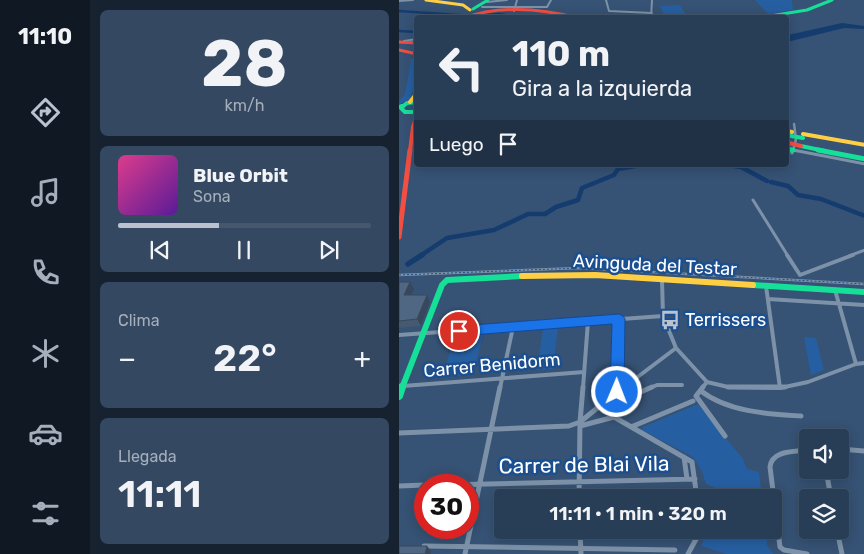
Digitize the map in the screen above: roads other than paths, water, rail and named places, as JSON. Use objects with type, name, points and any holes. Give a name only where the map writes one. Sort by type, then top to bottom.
[{"type":"main road","points":[[426,0],[463,5],[473,11],[547,9],[569,15]]},
{"type":"main road","points":[[774,15],[818,7],[832,0]]},
{"type":"main road","points":[[473,11],[489,1]]},
{"type":"main road","points":[[401,42],[414,43]]},
{"type":"main road","points":[[399,50],[414,53]]},
{"type":"main road","points":[[413,102],[402,110],[412,116],[413,127]]},
{"type":"main road","points":[[399,237],[414,124]]},
{"type":"main road","points":[[789,133],[864,148]]},
{"type":"main road","points":[[803,136],[837,145],[864,148]]},
{"type":"main road","points":[[789,148],[801,146],[864,159]]},
{"type":"main road","name":"Avinguda del Testar","points":[[422,334],[444,281],[553,275],[864,292]]},
{"type":"main road","points":[[399,396],[422,334]]},
{"type":"street","points":[[399,1],[413,0]]},
{"type":"street","points":[[489,1],[507,0]]},
{"type":"street","points":[[517,0],[515,9],[537,7],[547,9],[552,1]]},
{"type":"street","points":[[537,7],[541,0]]},
{"type":"street","points":[[607,0],[609,11],[651,13],[652,0]]},
{"type":"street","points":[[401,42],[414,40]]},
{"type":"street","points":[[794,124],[795,139],[789,148],[864,164]]},
{"type":"street","points":[[753,200],[800,275],[864,250]]},
{"type":"street","points":[[662,280],[663,316],[676,348],[707,382],[728,387],[780,388],[808,382],[856,364],[864,363]]},
{"type":"street","points":[[766,286],[780,388]]},
{"type":"street","points":[[835,290],[856,364]]},
{"type":"street","points":[[768,299],[864,305]]},
{"type":"street","points":[[400,335],[663,316]]},
{"type":"street","points":[[617,392],[619,319]]},
{"type":"street","points":[[579,489],[580,424],[588,321]]},
{"type":"street","points":[[479,484],[513,327]]},
{"type":"street","points":[[580,424],[617,392],[676,348]]},
{"type":"street","name":"Carrer Benidorm","points":[[403,386],[584,372]]},
{"type":"street","points":[[707,382],[696,396],[725,436]]},
{"type":"street","points":[[601,405],[614,404],[657,385],[682,385]]},
{"type":"street","points":[[701,391],[715,399],[762,413],[801,416]]},
{"type":"street","points":[[631,427],[693,401]]},
{"type":"street","points":[[601,405],[614,417],[693,464],[696,489]]},
{"type":"street","points":[[399,433],[569,426],[614,417]]},
{"type":"street","points":[[849,450],[864,451]]},
{"type":"street","points":[[799,451],[776,455],[771,460],[780,546],[784,550],[807,554]]},
{"type":"street","points":[[684,457],[687,479]]},
{"type":"street","name":"Carrer de Blai Vila","points":[[479,484],[695,479]]},
{"type":"street","points":[[399,486],[414,486]]},
{"type":"street","points":[[465,554],[469,539]]},
{"type":"street","points":[[688,554],[698,539]]},
{"type":"street","points":[[839,539],[842,554]]},
{"type":"street","points":[[418,546],[581,551],[675,550]]},
{"type":"waterway","points":[[399,11],[458,15]]},
{"type":"waterway","points":[[486,15],[506,15]]},
{"type":"waterway","points":[[399,31],[414,32]]},
{"type":"waterway","points":[[420,256],[447,238],[494,230],[528,214],[545,214],[556,207],[578,200],[582,188],[614,175],[618,169],[630,167]]},
{"type":"waterway","points":[[741,167],[767,181]]},
{"type":"waterway","points":[[771,182],[788,186],[798,195],[821,199],[865,216]]},
{"type":"waterway","points":[[408,264],[422,255]]},
{"type":"railway","points":[[399,275],[579,268],[865,284]]},
{"type":"place","name":"Terrissers","points":[[670,320]]}]
